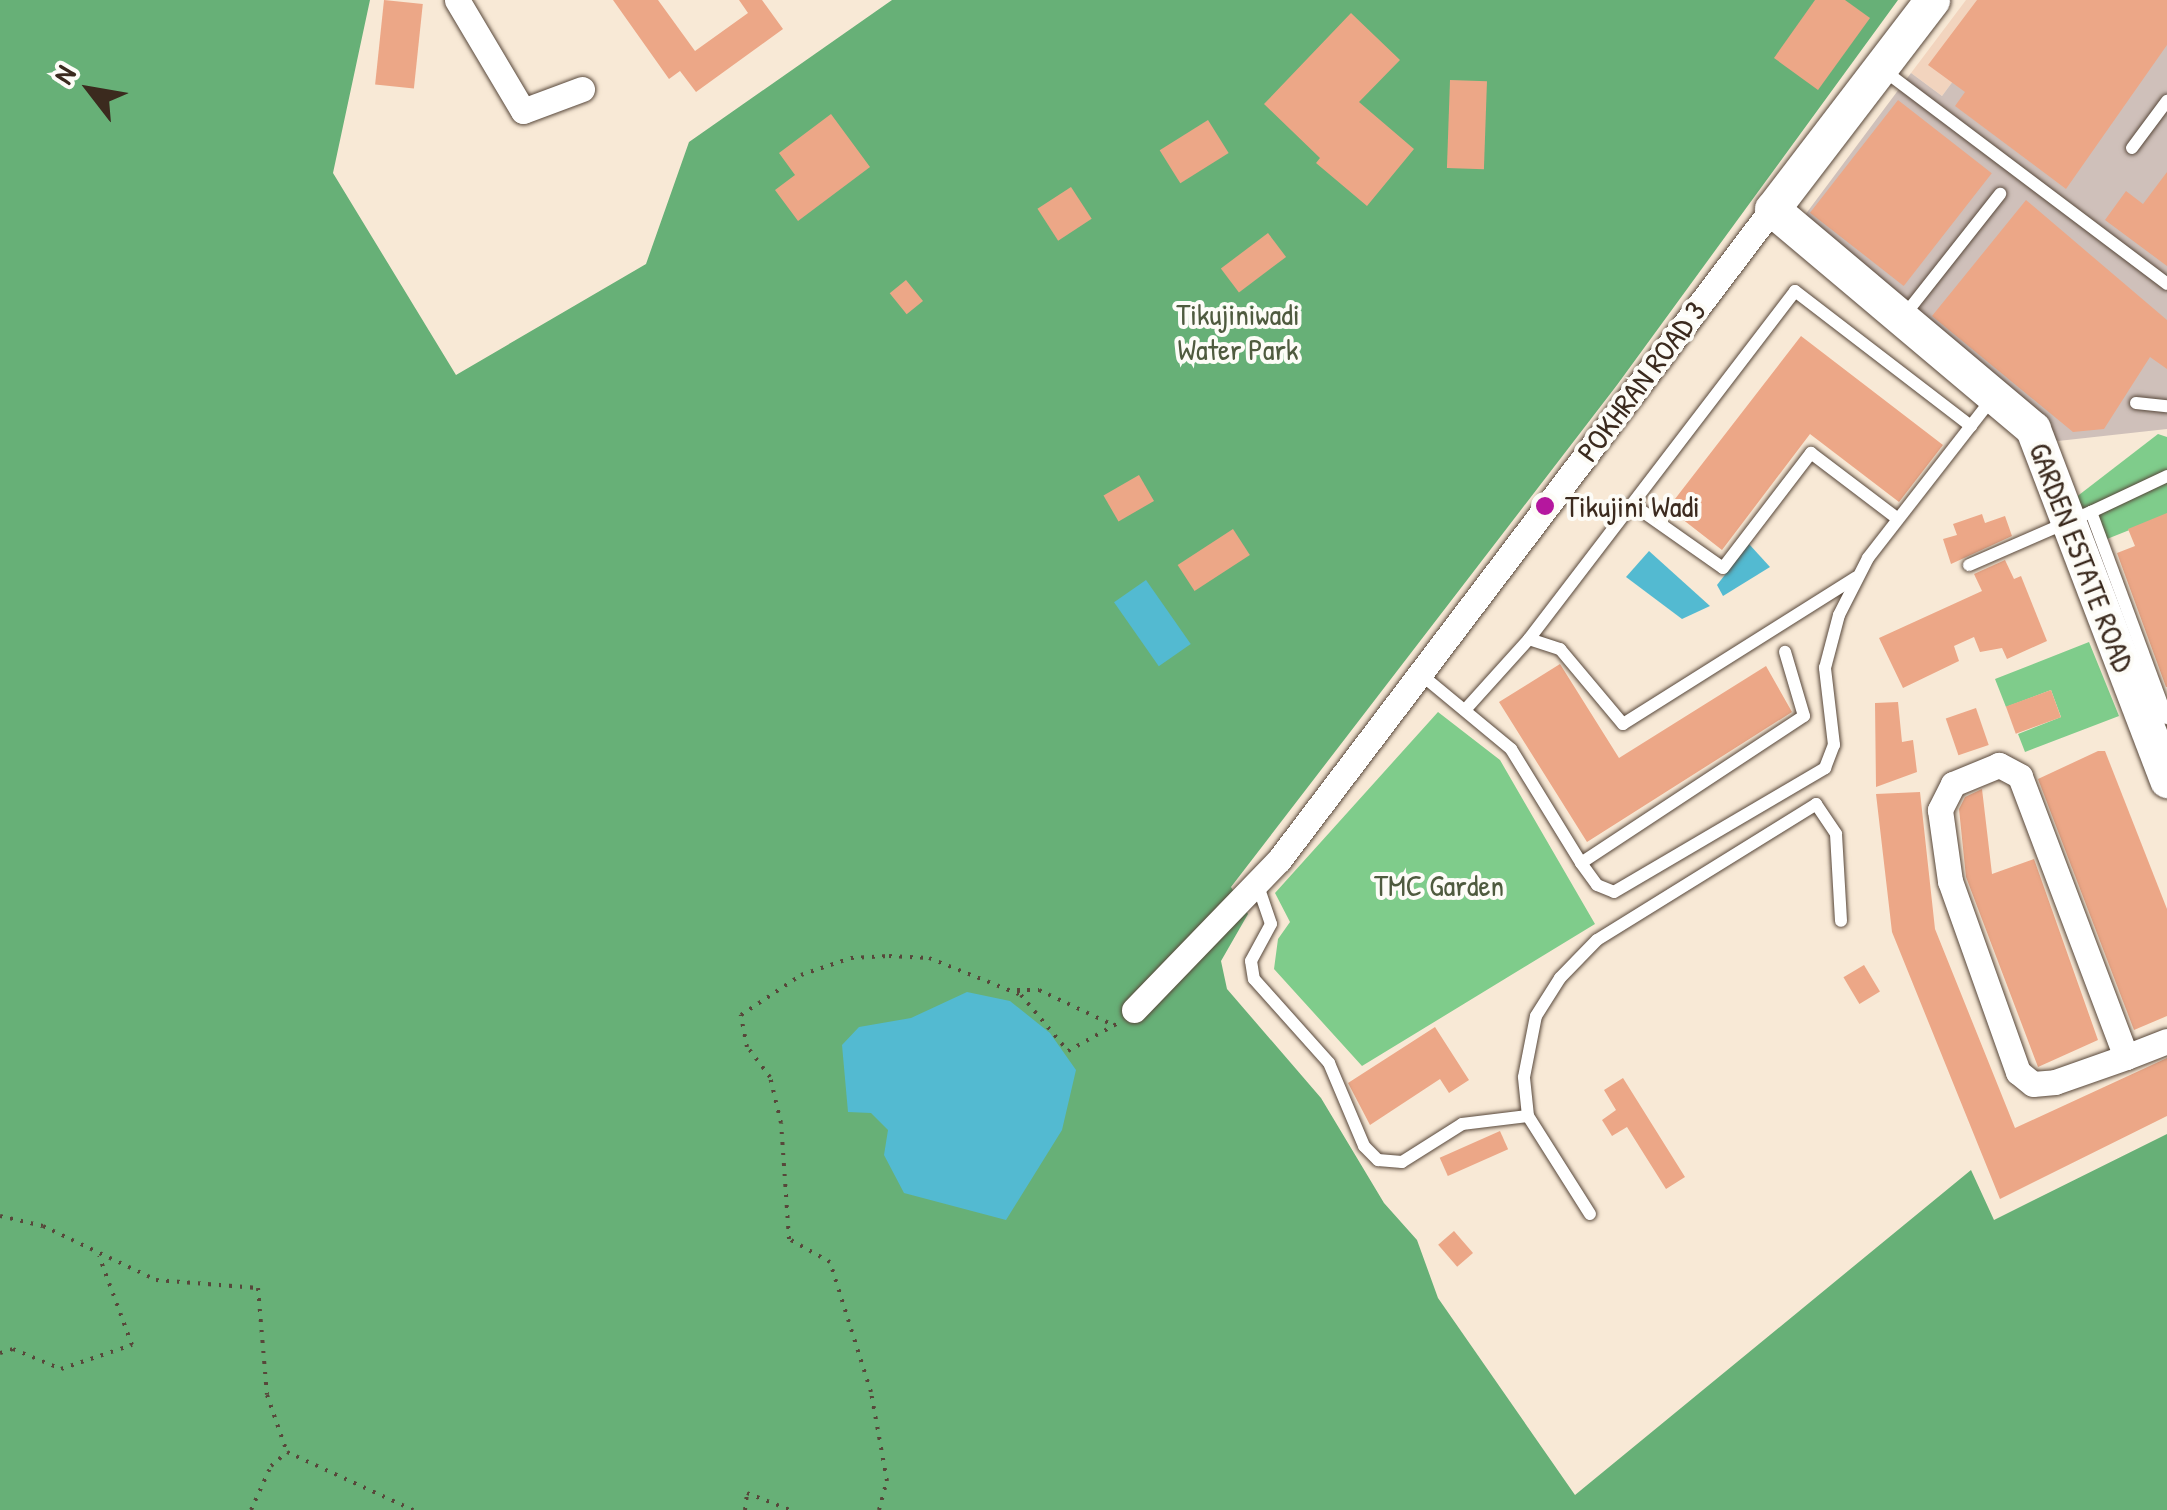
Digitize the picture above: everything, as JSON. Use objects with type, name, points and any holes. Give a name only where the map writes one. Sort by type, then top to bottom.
[{"type":"street","points":[[457,0],[522,111],[582,89]]},
{"type":"street","name":"POKHRAN ROAD 3","points":[[1124,1018],[1279,860],[1932,0]]},
{"type":"street","name":"GARDEN ESTATE ROAD","points":[[1772,209],[2034,429],[2080,516],[2160,722],[2167,780]]},
{"type":"street","points":[[2126,1056],[2020,776],[1999,764],[1953,784],[1940,810],[1950,881],[2018,1072],[2033,1084],[2055,1082],[2167,1041]]},
{"type":"lane","points":[[1880,67],[2167,284]]},
{"type":"lane","points":[[2132,148],[2167,101]]},
{"type":"lane","points":[[1904,318],[2000,194]]},
{"type":"lane","points":[[1465,710],[1529,639],[1795,291],[1971,426]]},
{"type":"lane","points":[[1418,672],[1511,749],[1581,863],[1597,885],[1614,892],[1825,768],[1834,745],[1825,668],[1828,641],[1860,574],[1996,394]]},
{"type":"lane","points":[[2136,403],[2167,406]]},
{"type":"lane","points":[[1632,504],[1723,568],[1811,452],[1898,519]]},
{"type":"lane","points":[[1969,565],[2167,476]]},
{"type":"lane","points":[[1529,639],[1560,648],[1623,724],[1860,574]]},
{"type":"lane","points":[[1581,863],[1804,716],[1785,652]]},
{"type":"lane","points":[[1590,1214],[1528,1116],[1524,1077],[1536,1016],[1560,978],[1597,940],[1816,804],[1836,834],[1841,922]]},
{"type":"lane","points":[[1257,883],[1271,924],[1252,961],[1254,980],[1330,1063],[1364,1146],[1378,1160],[1402,1162],[1462,1124],[1528,1116]]},
{"type":"path","points":[[879,1510],[887,1481],[871,1392],[830,1262],[789,1238],[781,1123],[770,1077],[747,1047],[741,1015],[801,974],[851,958],[929,958],[1021,994],[1068,1051],[1124,1018]]},
{"type":"path","points":[[1009,990],[1039,990],[1124,1018]]},
{"type":"path","points":[[0,1216],[43,1226],[156,1280],[258,1288],[267,1395],[287,1452],[413,1510]]},
{"type":"path","points":[[0,1353],[13,1349],[61,1368],[132,1345],[99,1256]]},
{"type":"path","points":[[251,1510],[272,1466],[287,1452]]},
{"type":"path","points":[[745,1510],[747,1493],[790,1510]]},
{"type":"shaded area","points":[[1966,0],[2013,0],[1942,96],[1911,73]]},
{"type":"shaded area","points":[[2013,0],[2167,0],[2167,429],[2058,441],[1802,219],[1911,73],[1942,96]]},
{"type":"green space","name":"Tikujiniwadi Water Park","points":[[0,0],[370,0],[333,173],[456,375],[646,264],[689,142],[892,0],[1898,0],[1617,385],[1231,887],[1248,914],[1221,961],[1227,989],[1321,1098],[1384,1203],[1417,1240],[1438,1298],[1575,1495],[1971,1170],[1994,1220],[2167,1134],[2167,1510],[0,1510]]},
{"type":"green space","points":[[2158,434],[2167,437],[2167,515],[2092,545],[2075,498]]},
{"type":"green space","points":[[2089,642],[2119,716],[2025,752],[2018,734],[2061,717],[2051,690],[2006,707],[1995,679]]},
{"type":"green space","name":"TMC Garden","points":[[1438,712],[1500,760],[1595,924],[1362,1066],[1274,969],[1278,939],[1290,922],[1275,893]]},
{"type":"water","points":[[1749,544],[1770,567],[1723,596],[1717,585]]},
{"type":"water","points":[[1649,551],[1710,606],[1682,619],[1626,577]]},
{"type":"water","points":[[1146,580],[1191,644],[1159,666],[1114,602]]},
{"type":"water","points":[[967,992],[1010,1001],[1050,1033],[1076,1070],[1062,1130],[1006,1220],[904,1193],[884,1155],[888,1130],[871,1113],[848,1112],[842,1045],[859,1027],[911,1018]]},
{"type":"building","points":[[384,0],[423,4],[414,89],[375,85]]},
{"type":"building","points":[[613,0],[658,0],[695,51],[748,13],[739,0],[762,0],[783,29],[696,92],[680,71],[669,79]]},
{"type":"building","points":[[1815,0],[1845,0],[1870,18],[1818,90],[1774,58]]},
{"type":"building","points":[[1977,0],[2167,0],[2167,45],[2066,189],[1955,106],[1965,92],[1928,65]]},
{"type":"building","points":[[1351,13],[1400,60],[1359,102],[1414,149],[1367,206],[1316,163],[1320,158],[1264,104]]},
{"type":"building","points":[[1450,80],[1487,81],[1484,169],[1447,168]]},
{"type":"building","points":[[1898,100],[1992,173],[1904,286],[1810,213]]},
{"type":"building","points":[[831,114],[870,167],[798,221],[775,190],[795,175],[779,153]]},
{"type":"building","points":[[1208,120],[1229,153],[1180,183],[1160,150]]},
{"type":"building","points":[[2167,172],[2167,266],[2105,220],[2126,191],[2143,204]]},
{"type":"building","points":[[1071,187],[1092,219],[1058,241],[1037,209]]},
{"type":"building","points":[[2026,200],[2167,320],[2167,369],[2150,357],[2104,429],[2073,432],[1932,316]]},
{"type":"building","points":[[1268,233],[1286,257],[1239,292],[1221,269]]},
{"type":"building","points":[[906,280],[923,301],[907,314],[890,293]]},
{"type":"building","points":[[1801,336],[1943,445],[1899,502],[1810,434],[1722,550],[1668,508]]},
{"type":"building","points":[[1139,475],[1154,501],[1118,521],[1103,496]]},
{"type":"building","points":[[2167,513],[2166,687],[2117,553],[2135,546],[2128,529]]},
{"type":"building","points":[[1982,514],[1985,523],[2005,516],[2012,536],[1951,564],[1943,539],[1957,535],[1953,524]]},
{"type":"building","points":[[1233,529],[1250,555],[1195,591],[1178,565]]},
{"type":"building","points":[[2005,560],[2014,579],[2021,576],[2047,641],[2007,659],[2002,648],[1980,652],[1974,637],[1954,646],[1959,661],[1903,688],[1879,638],[1982,591],[1974,574]]},
{"type":"building","points":[[1560,664],[1619,758],[1766,666],[1792,712],[1587,842],[1499,702]]},
{"type":"building","points":[[2051,690],[2061,717],[2016,734],[2006,706]]},
{"type":"building","points":[[1898,702],[1902,742],[1913,740],[1917,772],[1876,787],[1875,703]]},
{"type":"building","points":[[1976,708],[1989,745],[1958,755],[1946,718]]},
{"type":"building","points":[[2105,751],[2167,909],[2167,1016],[2134,1030],[2038,779]]},
{"type":"building","points":[[1982,789],[1992,874],[2034,859],[2098,1040],[2038,1067],[1966,877],[1959,809],[1965,797]]},
{"type":"building","points":[[1920,792],[1935,929],[2015,1128],[2167,1058],[2167,1116],[2000,1199],[1892,932],[1876,794]]},
{"type":"building","points":[[1864,965],[1880,992],[1859,1004],[1843,977]]},
{"type":"building","points":[[1435,1027],[1469,1080],[1449,1093],[1440,1079],[1370,1125],[1348,1083]]},
{"type":"building","points":[[1623,1078],[1685,1177],[1666,1189],[1627,1127],[1612,1136],[1602,1120],[1616,1110],[1604,1090]]},
{"type":"building","points":[[1500,1131],[1508,1149],[1448,1176],[1440,1158]]},
{"type":"building","points":[[1454,1231],[1473,1253],[1457,1267],[1438,1245]]},
{"type":"place","name":"Tikujini Wadi","points":[[1545,506]]}]
